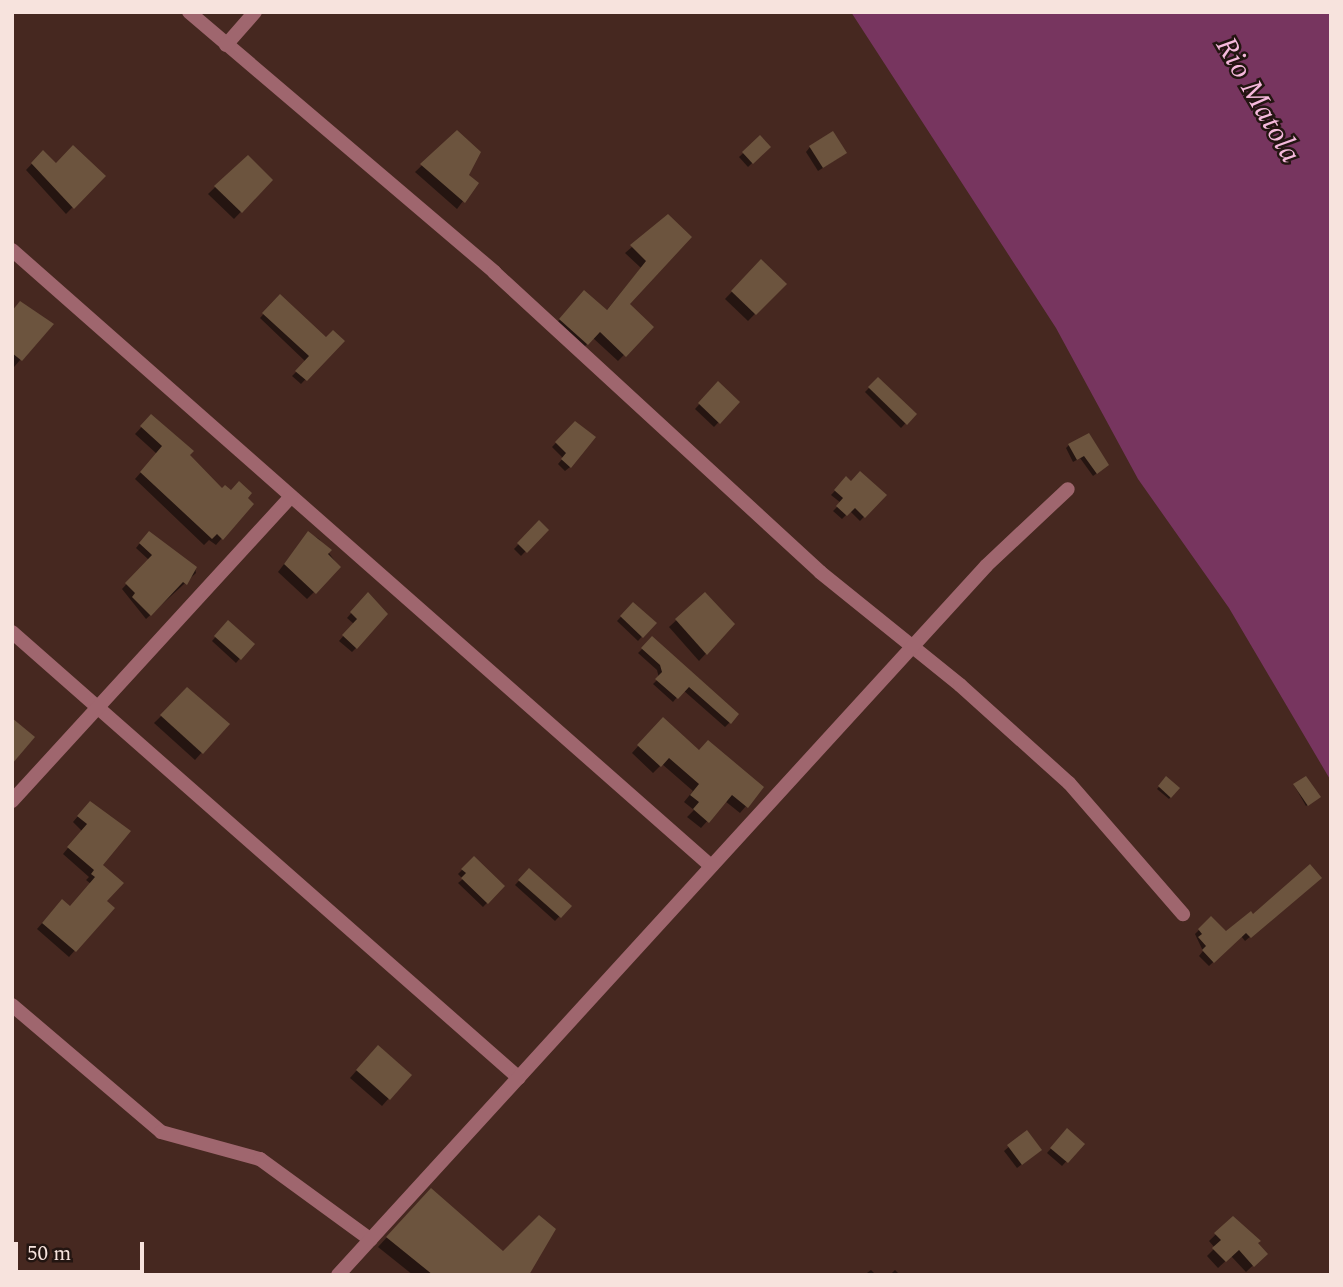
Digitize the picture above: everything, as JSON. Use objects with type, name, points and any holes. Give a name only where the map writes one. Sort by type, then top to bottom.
[{"type":"street","points":[[189,12],[494,272],[820,572],[912,645],[1069,783],[1183,914]]},
{"type":"street","points":[[226,45],[255,12]]},
{"type":"street","points":[[12,250],[711,866]]},
{"type":"street","points":[[338,1275],[912,645],[986,566],[1068,489]]},
{"type":"street","points":[[12,801],[291,496]]},
{"type":"street","points":[[12,632],[519,1078]]},
{"type":"street","points":[[12,1006],[161,1132],[260,1159],[371,1240]]},
{"type":"water","name":"Rio Matola","points":[[851,12],[1331,12],[1331,781],[1229,608],[1138,479],[1056,328]]},
{"type":"building","points":[[457,130],[481,152],[469,175],[479,183],[465,203],[420,164]]},
{"type":"building","points":[[833,131],[847,153],[823,168],[809,146]]},
{"type":"building","points":[[760,135],[771,147],[753,164],[742,152]]},
{"type":"building","points":[[73,145],[106,176],[74,209],[31,163],[43,150],[56,163]]},
{"type":"building","points":[[248,155],[273,180],[242,213],[214,186]]},
{"type":"building","points":[[668,214],[692,237],[630,304],[654,327],[626,357],[600,332],[588,345],[559,319],[584,290],[607,310],[646,261],[630,245]]},
{"type":"building","points":[[761,259],[787,284],[756,315],[731,291]]},
{"type":"building","points":[[280,294],[326,337],[333,330],[345,341],[307,381],[295,371],[309,356],[262,313]]},
{"type":"building","points":[[20,301],[54,324],[22,361],[12,353],[12,311]]},
{"type":"building","points":[[878,377],[917,414],[907,425],[868,387]]},
{"type":"building","points":[[718,381],[740,402],[720,424],[698,403]]},
{"type":"building","points":[[151,414],[194,451],[190,455],[222,488],[225,485],[231,490],[239,481],[252,493],[248,498],[254,504],[223,540],[217,534],[212,539],[140,472],[162,446],[140,426]]},
{"type":"building","points":[[575,421],[596,437],[571,468],[561,459],[566,453],[555,442]]},
{"type":"building","points":[[1089,433],[1109,465],[1097,474],[1084,456],[1077,460],[1068,444]]},
{"type":"building","points":[[860,471],[887,495],[865,518],[855,508],[847,516],[836,506],[843,498],[834,490],[846,476],[851,481]]},
{"type":"building","points":[[539,520],[549,530],[527,553],[517,543]]},
{"type":"building","points":[[149,531],[197,567],[187,585],[183,582],[151,616],[132,597],[135,593],[125,583],[152,555],[139,543]]},
{"type":"building","points":[[308,531],[332,550],[328,554],[341,567],[316,594],[284,564]]},
{"type":"building","points":[[368,592],[388,614],[357,649],[342,635],[357,619],[350,612]]},
{"type":"building","points":[[705,592],[735,624],[707,655],[675,619]]},
{"type":"building","points":[[633,602],[657,623],[643,638],[620,616]]},
{"type":"building","points":[[228,620],[255,644],[241,660],[214,636]]},
{"type":"building","points":[[652,636],[739,714],[731,724],[689,687],[678,699],[655,679],[662,672],[660,665],[641,648]]},
{"type":"building","points":[[187,687],[230,724],[203,754],[160,715]]},
{"type":"building","points":[[663,717],[699,750],[708,740],[764,787],[748,808],[732,795],[709,823],[693,809],[699,802],[690,795],[699,784],[669,758],[661,767],[637,745]]},
{"type":"building","points":[[12,718],[35,737],[12,764]]},
{"type":"building","points":[[1166,776],[1180,788],[1171,798],[1158,786]]},
{"type":"building","points":[[1306,776],[1321,797],[1308,806],[1293,784]]},
{"type":"building","points":[[90,801],[131,831],[103,865],[124,883],[107,901],[115,908],[76,952],[42,923],[62,899],[70,906],[95,877],[91,874],[94,870],[67,847],[87,824],[77,816]]},
{"type":"building","points":[[474,856],[505,886],[488,904],[461,878],[466,873],[461,869]]},
{"type":"building","points":[[1310,864],[1322,878],[1251,938],[1246,933],[1214,963],[1202,950],[1206,946],[1198,937],[1202,934],[1198,929],[1211,916],[1226,931],[1251,911],[1253,914]]},
{"type":"building","points":[[529,868],[572,906],[561,918],[518,880]]},
{"type":"building","points":[[378,1045],[412,1075],[390,1100],[356,1070]]},
{"type":"building","points":[[1067,1128],[1085,1144],[1068,1163],[1050,1148]]},
{"type":"building","points":[[1027,1130],[1042,1150],[1022,1165],[1007,1145]]},
{"type":"building","points":[[431,1188],[503,1251],[539,1215],[556,1229],[529,1275],[433,1275],[386,1237]]},
{"type":"building","points":[[1233,1216],[1261,1241],[1258,1243],[1268,1254],[1254,1267],[1239,1250],[1226,1262],[1212,1248],[1221,1240],[1214,1233]]}]
